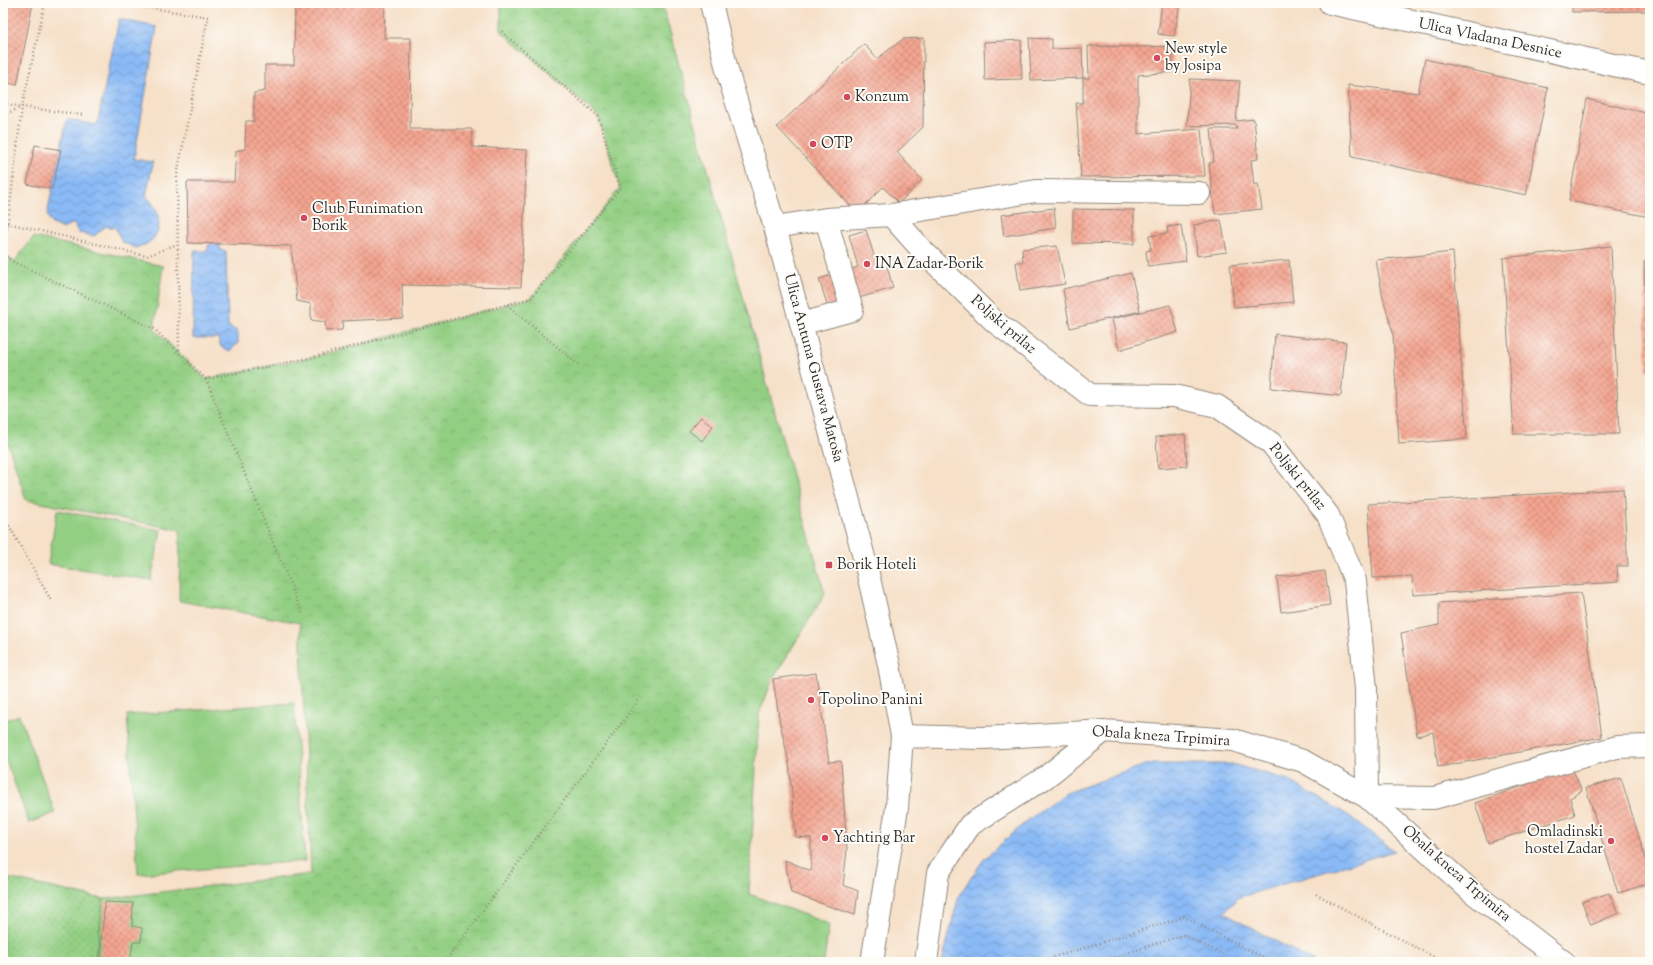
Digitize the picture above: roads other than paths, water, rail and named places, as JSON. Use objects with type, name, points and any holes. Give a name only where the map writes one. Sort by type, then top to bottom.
[{"type":"street","name":"Ulica Antuna Gustava Matoša","points":[[711,3],[728,74],[775,228],[865,561],[889,665],[902,736],[898,808],[872,962]]},
{"type":"street","name":"Ulica Vladana Desnice","points":[[1330,3],[1650,74]]},
{"type":"street","points":[[775,228],[826,219],[891,215],[1036,191],[1199,193]]},
{"type":"street","name":"Poljski prilaz","points":[[891,215],[922,250],[994,321],[1090,396],[1174,396],[1217,406],[1271,443],[1328,515],[1356,581],[1366,689],[1367,797]]},
{"type":"street","points":[[801,324],[852,310],[826,219]]},
{"type":"street","points":[[926,962],[938,873],[970,825],[1046,777],[1104,731]]},
{"type":"street","name":"Obala kneza Trpimira","points":[[902,736],[984,738],[1104,731],[1233,740],[1302,761],[1367,797],[1471,891],[1564,962]]},
{"type":"street","points":[[1367,797],[1434,798],[1617,747],[1650,746]]},
{"type":"water","points":[[119,19],[157,27],[134,159],[153,162],[146,196],[151,201],[157,213],[159,226],[154,238],[147,244],[136,248],[122,242],[116,228],[106,226],[94,236],[79,233],[73,223],[63,229],[52,224],[47,215],[67,119],[97,125]]},
{"type":"water","points":[[209,244],[220,244],[220,250],[226,251],[228,326],[238,332],[238,343],[230,351],[221,347],[218,338],[193,338],[194,251],[207,251]]},
{"type":"water","points":[[1148,764],[1232,764],[1288,780],[1348,815],[1394,851],[1237,898],[1224,913],[1314,962],[942,962],[959,895],[984,859],[1028,820],[1066,793]]},
{"type":"place","name":"New style by Josipa","points":[[1157,58]]},
{"type":"place","name":"Konzum","points":[[847,97]]},
{"type":"place","name":"OTP","points":[[813,144]]},
{"type":"place","name":"Club Funimation Borik","points":[[304,218]]},
{"type":"place","name":"INA Zadar-Borik","points":[[867,264]]},
{"type":"place","name":"Borik Hoteli","points":[[829,565]]},
{"type":"place","name":"Topolino Panini","points":[[811,700]]},
{"type":"place","name":"Yachting Bar","points":[[825,838]]},
{"type":"place","name":"Omladinski hostel Zadar","points":[[1611,841]]}]
